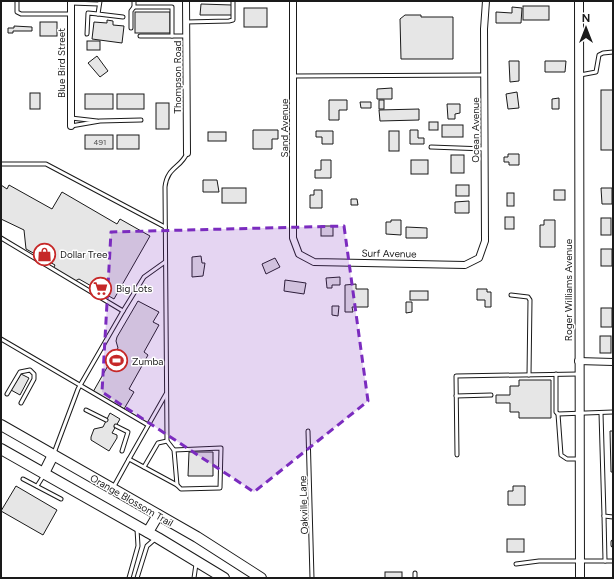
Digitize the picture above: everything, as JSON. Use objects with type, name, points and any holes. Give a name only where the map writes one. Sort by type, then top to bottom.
[{"type":"main road","name":"Orange Blossom Trail","points":[[1,425],[158,515],[261,578]]},
{"type":"main road","name":"Orange Blossom Trail","points":[[1,449],[137,525],[224,578]]},
{"type":"main road","points":[[44,473],[53,455]]},
{"type":"main road","points":[[148,532],[158,515]]},
{"type":"street","name":"Thompson Road","points":[[186,1],[187,153]]},
{"type":"street","name":"Sand Avenue","points":[[293,1],[293,238],[299,254]]},
{"type":"street","name":"Ocean Avenue","points":[[479,258],[485,241],[484,75],[486,1]]},
{"type":"street","name":"Roger Williams Avenue","points":[[579,1],[578,374],[580,578]]},
{"type":"street","name":"Blue Bird Street","points":[[71,2],[71,126]]},
{"type":"street","name":"Surf Avenue","points":[[299,254],[314,262],[465,265],[479,258]]},
{"type":"street","points":[[578,361],[613,362]]},
{"type":"lane","points":[[17,1],[17,12],[21,14],[71,14]]},
{"type":"lane","points":[[131,28],[131,11],[134,7],[134,1]]},
{"type":"lane","points":[[186,22],[233,20],[233,1]]},
{"type":"lane","points":[[71,2],[99,3],[98,14]]},
{"type":"lane","points":[[134,7],[172,7],[172,36]]},
{"type":"lane","points":[[87,34],[88,13],[123,17]]},
{"type":"lane","points":[[140,36],[187,36]]},
{"type":"lane","points":[[578,75],[596,72],[599,55],[613,52]]},
{"type":"lane","points":[[294,76],[484,75]]},
{"type":"lane","points":[[71,118],[100,121],[141,120]]},
{"type":"lane","points":[[71,126],[100,121]]},
{"type":"lane","points":[[431,147],[485,149]]},
{"type":"lane","points":[[177,485],[174,450],[167,441],[164,227],[166,179],[169,172],[184,158],[187,153]]},
{"type":"lane","points":[[1,164],[46,164],[164,227]]},
{"type":"lane","points":[[1,238],[123,311]]},
{"type":"lane","points":[[53,455],[80,387],[123,311],[144,277],[164,262]]},
{"type":"lane","points":[[511,295],[528,297],[530,300],[529,375]]},
{"type":"lane","points":[[1,340],[148,425]]},
{"type":"lane","points":[[7,394],[20,372],[30,370],[34,374],[34,379],[21,403]]},
{"type":"lane","points":[[556,374],[556,412],[558,414],[561,455],[566,459],[579,459]]},
{"type":"lane","points":[[457,455],[456,376],[578,374]]},
{"type":"lane","points":[[113,489],[167,392]]},
{"type":"lane","points":[[456,396],[491,395]]},
{"type":"lane","points":[[86,410],[106,420]]},
{"type":"lane","points":[[558,414],[613,412]]},
{"type":"lane","points":[[601,413],[605,561]]},
{"type":"lane","points":[[116,426],[128,432],[122,452]]},
{"type":"lane","name":"Oakville Lane","points":[[308,431],[312,578]]},
{"type":"lane","points":[[144,467],[158,443],[167,441]]},
{"type":"lane","points":[[129,459],[177,485],[181,489],[220,488],[221,448],[174,450]]},
{"type":"lane","points":[[37,486],[44,473]]},
{"type":"lane","points":[[23,479],[61,500]]},
{"type":"lane","points":[[604,516],[613,517]]},
{"type":"lane","points":[[129,578],[138,546],[137,525]]},
{"type":"lane","points":[[137,578],[147,546],[158,538]]},
{"type":"lane","points":[[194,578],[196,560]]},
{"type":"lane","points":[[516,564],[539,561],[613,561]]},
{"type":"lane","points":[[415,578],[416,574]]},
{"type":"highlighted area","points":[[344,226],[368,401],[254,492],[102,392],[111,232]]},
{"type":"building","points":[[201,4],[232,5],[232,15],[200,15]]},
{"type":"building","points":[[523,6],[549,6],[549,20],[523,20]]},
{"type":"building","points":[[512,7],[522,8],[521,23],[496,23],[496,12],[512,13]]},
{"type":"building","points":[[244,8],[267,8],[267,27],[244,27]]},
{"type":"building","points":[[135,12],[170,12],[170,33],[135,33]]},
{"type":"building","points":[[405,15],[421,15],[421,17],[453,17],[453,59],[401,59],[400,19]]},
{"type":"building","points":[[107,20],[113,21],[113,25],[124,26],[122,43],[92,39],[94,22],[107,23]]},
{"type":"building","points":[[40,22],[57,22],[57,36],[40,36]]},
{"type":"building","points":[[14,26],[32,27],[32,31],[13,31],[13,33],[8,33],[8,28],[14,28]]},
{"type":"building","points":[[87,41],[100,41],[100,50],[87,50]]},
{"type":"building","points":[[97,56],[108,71],[100,77],[88,63]]},
{"type":"building","points":[[509,61],[519,61],[519,81],[510,82]]},
{"type":"building","points":[[545,61],[566,61],[565,72],[545,72]]},
{"type":"building","points":[[392,88],[392,99],[377,99],[377,89]]},
{"type":"building","points":[[601,90],[613,90],[613,150],[601,150]]},
{"type":"building","points":[[517,92],[519,108],[508,109],[506,94]]},
{"type":"building","points":[[30,93],[40,93],[40,109],[30,109]]},
{"type":"building","points":[[85,94],[113,94],[113,109],[85,109]]},
{"type":"building","points":[[117,94],[144,94],[144,109],[117,109]]},
{"type":"building","points":[[559,98],[559,109],[552,109],[552,99]]},
{"type":"building","points":[[329,100],[347,100],[347,110],[339,110],[339,120],[329,120]]},
{"type":"building","points":[[379,100],[384,100],[384,109],[379,109]]},
{"type":"building","points":[[360,102],[371,102],[371,108],[361,108]]},
{"type":"building","points":[[156,103],[169,103],[169,129],[156,129]]},
{"type":"building","points":[[447,104],[460,104],[460,113],[455,114],[455,119],[448,119]]},
{"type":"building","points":[[419,109],[419,120],[380,121],[379,110]]},
{"type":"building","points":[[429,122],[438,122],[438,130],[429,130]]},
{"type":"building","points":[[442,125],[463,125],[463,137],[442,137]]},
{"type":"building","points":[[253,130],[278,130],[278,139],[272,139],[272,149],[253,149]]},
{"type":"building","points":[[410,130],[418,130],[418,138],[424,138],[424,144],[410,144]]},
{"type":"building","points":[[316,131],[333,131],[333,144],[322,144],[322,137],[316,137]]},
{"type":"building","points":[[389,131],[399,131],[399,151],[389,151]]},
{"type":"building","points":[[208,132],[226,132],[226,141],[208,141]]},
{"type":"building","points":[[85,135],[113,135],[113,149],[85,149]]},
{"type":"building","points":[[117,135],[139,135],[139,149],[117,149]]},
{"type":"building","points":[[508,154],[519,154],[519,165],[509,165],[509,162],[504,162],[504,157],[508,157]]},
{"type":"building","points":[[451,155],[464,155],[464,173],[451,173]]},
{"type":"building","points":[[321,160],[331,160],[331,178],[315,178],[315,170],[321,170]]},
{"type":"building","points":[[411,160],[428,160],[428,174],[411,174]]},
{"type":"building","points":[[203,180],[217,180],[219,192],[203,192]]},
{"type":"building","points":[[1,185],[7,189],[9,185],[52,209],[62,192],[117,224],[120,219],[150,236],[114,299],[79,279],[75,281],[53,269],[55,265],[26,249],[24,230],[1,219]]},
{"type":"building","points":[[456,185],[469,185],[469,196],[456,196]]},
{"type":"building","points":[[222,188],[246,188],[246,203],[222,203]]},
{"type":"building","points":[[601,188],[612,188],[612,204],[602,204]]},
{"type":"building","points":[[314,190],[322,190],[322,208],[310,208],[310,195],[314,195]]},
{"type":"building","points":[[554,190],[565,190],[565,200],[554,200]]},
{"type":"building","points":[[507,193],[514,193],[514,206],[507,206]]},
{"type":"building","points":[[351,199],[357,199],[358,205],[351,205]]},
{"type":"building","points":[[469,201],[469,213],[455,213],[455,202]]},
{"type":"building","points":[[505,217],[514,217],[514,229],[505,229]]},
{"type":"building","points":[[601,218],[611,218],[611,235],[601,235]]},
{"type":"building","points":[[391,220],[401,220],[401,235],[386,234],[386,222],[391,222]]},
{"type":"building","points":[[544,220],[555,220],[555,247],[540,247],[540,225],[544,225]]},
{"type":"building","points":[[321,226],[333,226],[333,236],[321,236]]},
{"type":"building","points":[[406,227],[427,228],[427,238],[406,238]]},
{"type":"building","points":[[601,249],[612,249],[612,266],[601,266]]},
{"type":"building","points":[[201,256],[202,263],[205,263],[203,276],[192,277],[192,257]]},
{"type":"building","points":[[275,258],[280,267],[266,274],[262,264]]},
{"type":"building","points":[[340,277],[340,285],[332,285],[332,288],[327,288],[326,278]]},
{"type":"building","points":[[285,280],[306,283],[304,294],[284,291]]},
{"type":"building","points":[[356,284],[356,289],[368,289],[368,307],[352,307],[353,312],[345,312],[345,285]]},
{"type":"building","points":[[477,289],[487,289],[487,292],[491,292],[491,307],[485,307],[485,300],[477,300]]},
{"type":"building","points":[[410,291],[428,291],[428,300],[410,300]]},
{"type":"building","points":[[138,301],[159,312],[153,322],[159,325],[144,352],[148,355],[129,389],[134,392],[124,409],[93,392],[118,348],[116,341],[117,337]]},
{"type":"building","points":[[406,302],[412,302],[412,312],[406,313]]},
{"type":"building","points":[[332,306],[339,306],[338,316],[332,315]]},
{"type":"building","points":[[601,308],[612,308],[612,327],[601,327]]},
{"type":"building","points":[[600,336],[611,336],[611,353],[600,353]]},
{"type":"building","points":[[21,374],[29,378],[20,395],[11,390]]},
{"type":"building","points":[[519,380],[551,380],[551,418],[519,418],[519,412],[510,412],[510,403],[496,403],[496,395],[510,395],[510,386],[519,386]]},
{"type":"building","points":[[110,413],[120,419],[112,433],[117,435],[117,438],[109,451],[91,440],[91,437],[94,429],[103,427]]},
{"type":"building","points":[[610,431],[613,431],[613,472],[611,472]]},
{"type":"building","points":[[189,452],[213,452],[213,476],[188,476]]},
{"type":"building","points":[[16,486],[57,510],[43,535],[1,511]]},
{"type":"building","points":[[513,486],[525,486],[525,505],[508,505],[508,491],[513,491]]},
{"type":"building","points":[[507,539],[524,539],[524,552],[507,552]]},
{"type":"building","points":[[385,572],[402,572],[402,578],[385,578]]},
{"type":"place","name":"Dollar Tree","points":[[45,254]]},
{"type":"place","name":"Big Lots","points":[[101,288]]},
{"type":"place","name":"Zumba","points":[[116,361]]}]
